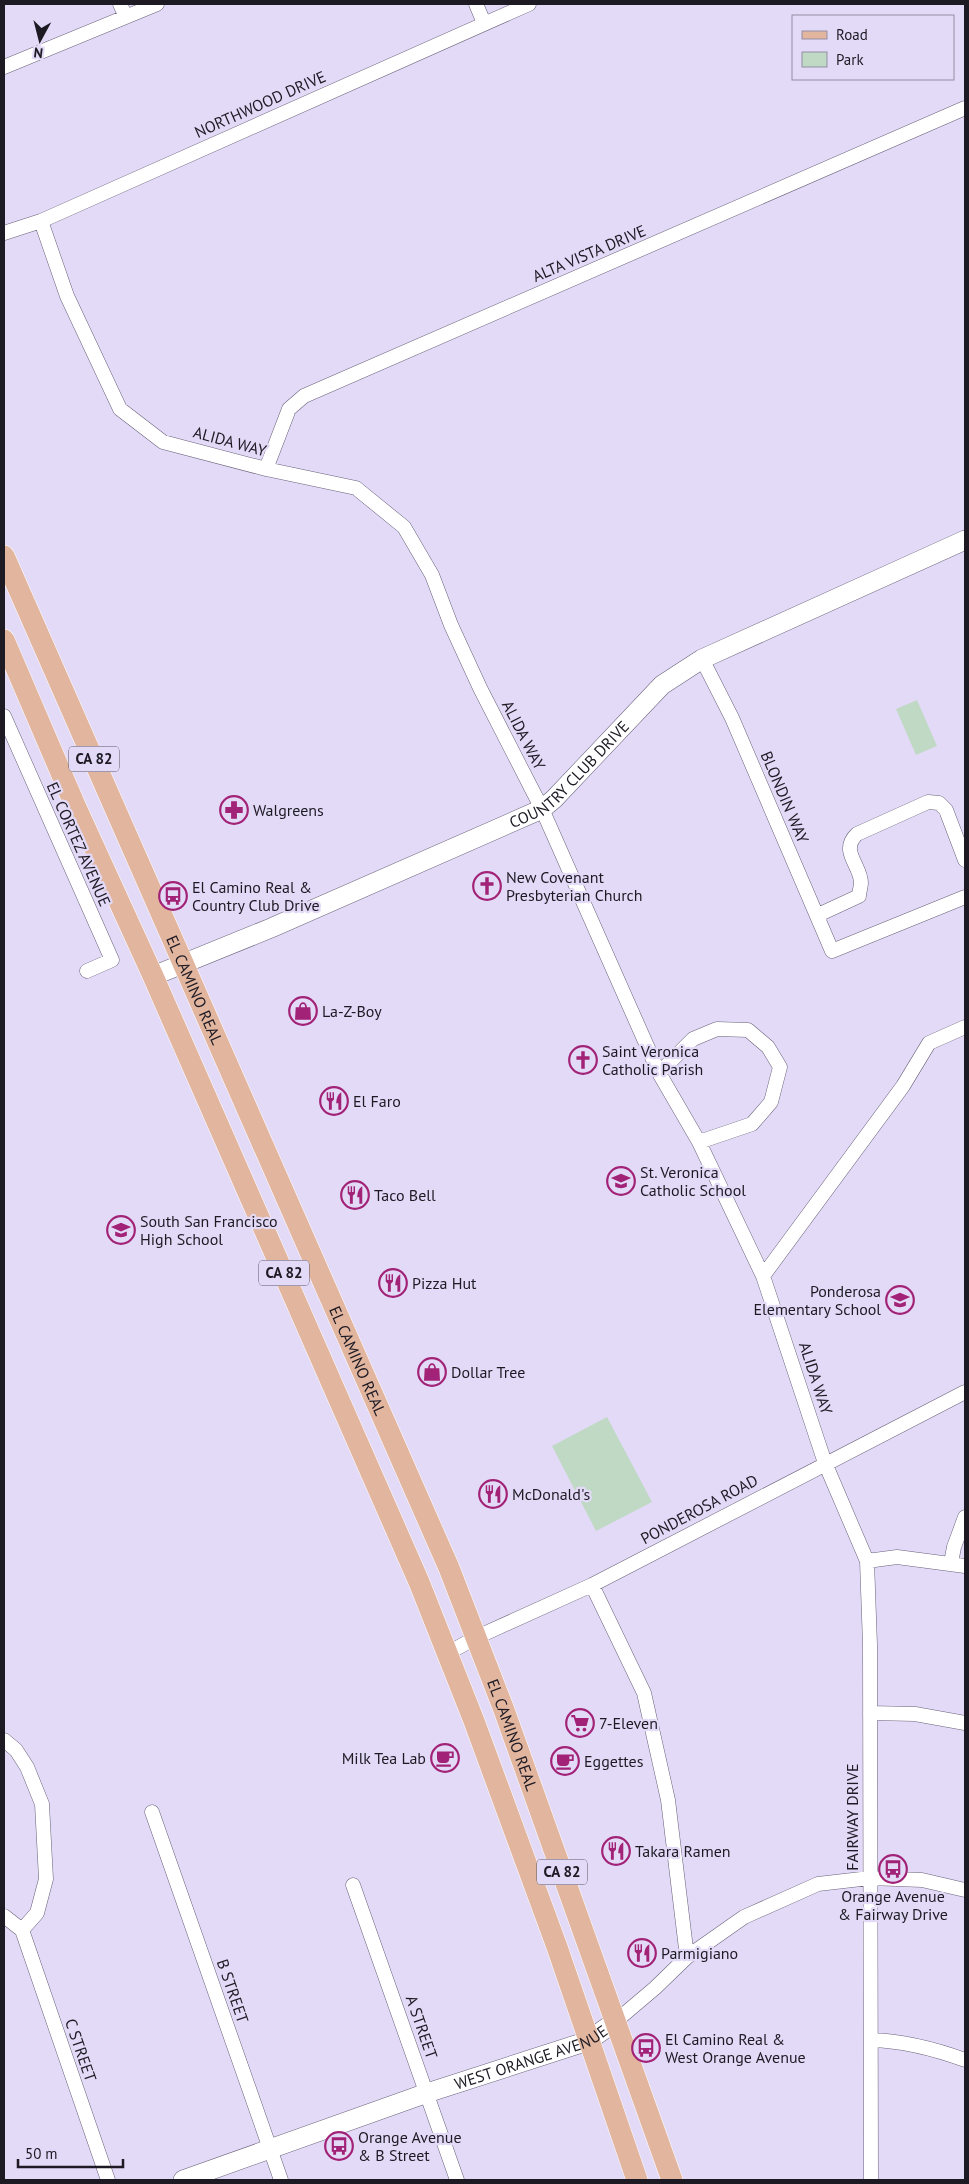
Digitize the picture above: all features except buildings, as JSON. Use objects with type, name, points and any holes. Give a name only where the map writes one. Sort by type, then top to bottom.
[{"type":"main road","name":"EL CAMINO REAL","points":[[4,556],[418,1495],[477,1637],[672,2180]]},
{"type":"main road","name":"EL CAMINO REAL","points":[[4,640],[74,803],[153,976],[419,1582],[448,1653],[557,1947],[637,2180]]},
{"type":"street","points":[[120,4],[126,17]]},
{"type":"street","points":[[4,67],[157,4]]},
{"type":"street","points":[[476,4],[484,23]]},
{"type":"street","name":"NORTHWOOD DRIVE","points":[[4,233],[41,221],[529,4]]},
{"type":"street","name":"ALTA VISTA DRIVE","points":[[266,469],[289,409],[304,396],[965,108]]},
{"type":"street","name":"ALIDA WAY","points":[[41,221],[67,296],[120,409],[163,442],[266,469],[356,488],[404,527],[432,575],[451,625],[480,688],[542,809],[659,1073],[699,1142],[763,1276],[825,1463]]},
{"type":"street","name":"COUNTRY CLUB DRIVE","points":[[153,976],[271,928],[542,809],[554,799],[662,685],[702,659],[965,540]]},
{"type":"street","name":"BLONDIN WAY","points":[[702,659],[732,718],[832,951],[965,897]]},
{"type":"street","name":"EL CORTEZ AVENUE","points":[[4,716],[112,960],[87,971]]},
{"type":"street","points":[[818,915],[859,896],[861,882],[850,853],[853,838],[857,834],[928,802],[938,803],[946,810],[965,860]]},
{"type":"street","points":[[763,1276],[903,1086],[928,1043],[965,1027]]},
{"type":"street","points":[[659,1073],[693,1039],[716,1029],[748,1030],[768,1047],[780,1067],[771,1102],[752,1124],[699,1142]]},
{"type":"street","name":"PONDEROSA ROAD","points":[[448,1653],[477,1637],[592,1585],[965,1392]]},
{"type":"street","name":"FAIRWAY DRIVE","points":[[825,1463],[867,1561],[870,1590],[871,2180]]},
{"type":"street","points":[[951,1563],[954,1547],[965,1517]]},
{"type":"street","points":[[867,1561],[897,1557],[965,1566]]},
{"type":"street","points":[[592,1585],[644,1693],[668,1800],[686,1957]]},
{"type":"street","points":[[870,1713],[915,1714],[965,1723]]},
{"type":"street","points":[[4,1740],[16,1750],[28,1767],[42,1804],[46,1879],[36,1913],[22,1930],[4,1916]]},
{"type":"street","name":"B STREET","points":[[152,1812],[281,2180]]},
{"type":"street","name":"WEST ORANGE AVENUE","points":[[182,2180],[427,2093],[588,2041],[616,2021],[686,1957],[744,1917],[818,1884],[870,1878],[922,1880],[965,1890]]},
{"type":"street","name":"A STREET","points":[[353,1884],[457,2180]]},
{"type":"street","name":"C STREET","points":[[22,1930],[108,2180]]},
{"type":"street","points":[[871,2040],[892,2041],[919,2046],[965,2060]]},
{"type":"green space","points":[[917,700],[937,746],[916,755],[896,709]]},
{"type":"green space","points":[[607,1417],[652,1502],[596,1531],[552,1446]]},
{"type":"place","name":"Walgreens","points":[[234,810]]},
{"type":"place","name":"New Covenant Presbyterian Church","points":[[487,886]]},
{"type":"place","name":"El Camino Real & Country Club Drive","points":[[173,896]]},
{"type":"place","name":"La-Z-Boy","points":[[303,1011]]},
{"type":"place","name":"Saint Veronica Catholic Parish","points":[[583,1060]]},
{"type":"place","name":"El Faro","points":[[334,1101]]},
{"type":"place","name":"St. Veronica Catholic School","points":[[621,1181]]},
{"type":"place","name":"Taco Bell","points":[[355,1195]]},
{"type":"place","name":"South San Francisco High School","points":[[121,1230]]},
{"type":"place","name":"Pizza Hut","points":[[393,1283]]},
{"type":"place","name":"Ponderosa Elementary School","points":[[900,1300]]},
{"type":"place","name":"Dollar Tree","points":[[432,1372]]},
{"type":"place","name":"McDonald's","points":[[493,1494]]},
{"type":"place","name":"7-Eleven","points":[[580,1723]]},
{"type":"place","name":"Milk Tea Lab","points":[[445,1758]]},
{"type":"place","name":"Eggettes","points":[[565,1761]]},
{"type":"place","name":"Takara Ramen","points":[[616,1851]]},
{"type":"place","name":"Orange Avenue & Fairway Drive","points":[[893,1869]]},
{"type":"place","name":"Parmigiano","points":[[642,1953]]},
{"type":"place","name":"El Camino Real & West Orange Avenue","points":[[646,2048]]},
{"type":"place","name":"Orange Avenue & B Street","points":[[339,2146]]}]
